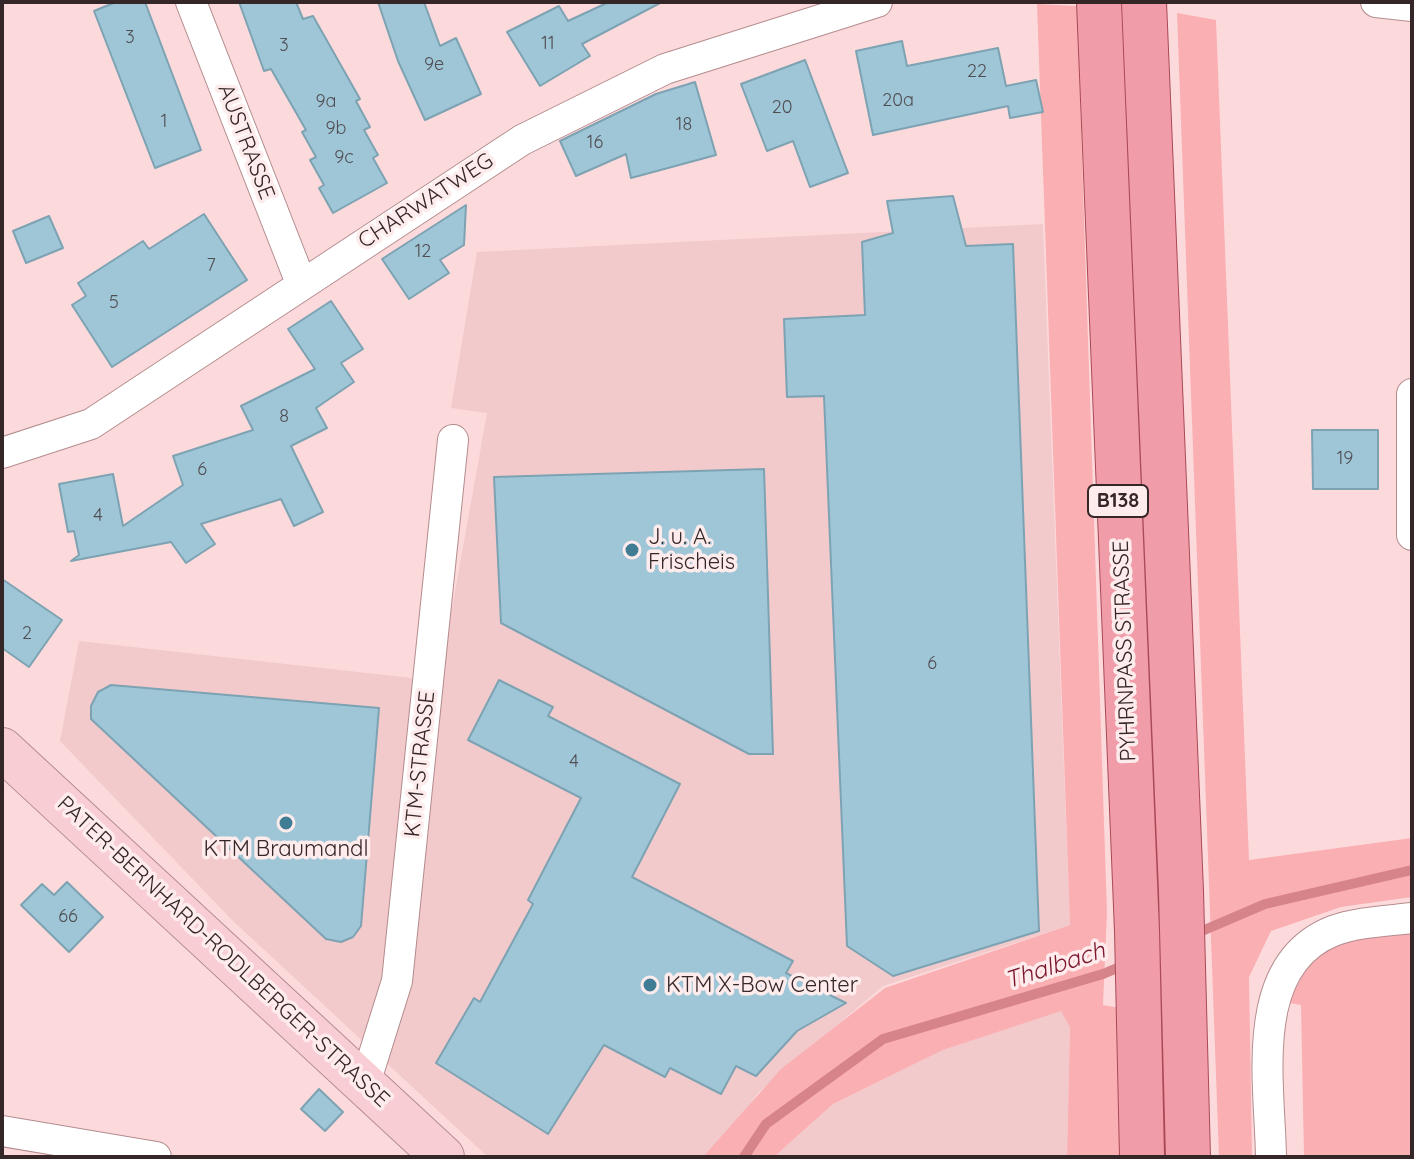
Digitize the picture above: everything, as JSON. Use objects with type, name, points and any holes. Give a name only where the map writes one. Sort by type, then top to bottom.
[{"type":"main road","name":"PYHRNPASS STRASSE","points":[[1099,2],[1137,931],[1142,1157]]},
{"type":"main road","name":"PYHRNPASS STRASSE","points":[[1144,2],[1181,891],[1188,1157]]},
{"type":"main road","name":"PATER-BERNHARD-RODLBERGER-STRASSE","points":[[2,749],[443,1157]]},
{"type":"street","name":"AUSTRASSE","points":[[191,2],[301,283]]},
{"type":"street","name":"CHARWATWEG","points":[[2,453],[91,424],[522,140],[665,69],[877,2]]},
{"type":"street","points":[[1376,2],[1412,6]]},
{"type":"street","points":[[1412,394],[1412,535]]},
{"type":"street","name":"KTM-STRASSE","points":[[365,1083],[397,981],[453,440]]},
{"type":"street","points":[[1271,1157],[1271,1013],[1281,977],[1302,950],[1333,931],[1412,918]]},
{"type":"street","points":[[2,1131],[156,1157]]},
{"type":"shaded area","points":[[1037,4],[1077,6],[1107,913],[1103,1005],[1120,1008],[1120,1157],[1067,1157],[1070,1027],[1061,1011],[943,1050],[833,1104],[774,1157],[703,1157],[781,1069],[885,988],[1070,925]]},
{"type":"shaded area","points":[[1177,13],[1216,20],[1249,860],[1412,838],[1412,897],[1341,907],[1271,931],[1249,977],[1252,1157],[1219,1157]]},
{"type":"shaded area","points":[[1043,224],[1070,925],[883,986],[759,1092],[710,1157],[488,1157],[233,921],[60,741],[79,641],[439,681],[487,413],[451,408],[477,252]]},
{"type":"shaded area","points":[[1412,926],[1412,1157],[1304,1157],[1301,1005],[1290,1003],[1300,980],[1311,963],[1336,942]]},
{"type":"shaded area","points":[[1062,1010],[1070,1027],[1067,1157],[774,1157],[833,1104],[943,1050]]},
{"type":"building","points":[[116,2],[145,2],[201,150],[155,168],[94,11]]},
{"type":"building","points":[[239,2],[296,2],[303,19],[313,16],[360,99],[356,101],[370,127],[364,130],[378,155],[373,158],[387,183],[333,213],[319,188],[324,185],[310,160],[316,157],[302,132],[306,130],[271,69],[264,71]]},
{"type":"building","points":[[378,2],[424,2],[440,46],[456,38],[481,94],[425,120],[398,61]]},
{"type":"building","points":[[609,2],[662,2],[582,44],[590,56],[540,86],[507,32],[559,6],[568,21]]},
{"type":"building","points":[[902,41],[907,66],[998,48],[1006,86],[1036,80],[1043,112],[1010,118],[1008,106],[873,135],[856,51]]},
{"type":"building","points":[[805,60],[848,173],[810,187],[793,141],[767,151],[741,84]]},
{"type":"building","points":[[695,82],[716,155],[631,178],[626,154],[576,176],[560,141],[656,94]]},
{"type":"building","points":[[953,196],[966,246],[1013,244],[1039,931],[893,976],[847,946],[824,396],[787,397],[784,319],[865,315],[862,242],[893,233],[887,201]]},
{"type":"building","points":[[466,205],[464,245],[440,260],[449,273],[409,299],[382,259]]},
{"type":"building","points":[[204,214],[247,280],[112,367],[72,305],[86,296],[78,283],[143,241],[149,249]]},
{"type":"building","points":[[49,216],[63,248],[26,263],[13,231]]},
{"type":"building","points":[[331,301],[363,349],[341,363],[354,382],[316,408],[327,428],[291,446],[323,512],[294,526],[281,499],[201,524],[215,544],[186,563],[171,542],[71,561],[79,555],[74,531],[68,532],[59,484],[113,474],[123,526],[183,485],[173,456],[253,430],[241,406],[315,369],[288,329]]},
{"type":"building","points":[[1312,430],[1378,430],[1378,489],[1313,489]]},
{"type":"building","name":"J. u. A. Frischeis","points":[[764,469],[773,754],[749,754],[501,623],[494,477]]},
{"type":"building","points":[[2,579],[62,620],[29,667],[2,648]]},
{"type":"building","name":"KTM X-Bow Center","points":[[499,680],[553,707],[548,716],[680,784],[632,877],[793,961],[786,973],[846,1003],[797,1031],[756,1076],[736,1066],[721,1094],[670,1068],[665,1077],[604,1045],[548,1134],[436,1063],[474,998],[480,1002],[533,904],[528,900],[581,798],[468,740]]},
{"type":"building","name":"KTM Braumandl","points":[[111,685],[379,708],[361,926],[353,937],[341,942],[326,939],[91,719],[91,706],[98,692]]},
{"type":"building","points":[[67,882],[103,917],[69,952],[21,905],[42,884],[54,895]]},
{"type":"building","points":[[319,1089],[343,1112],[325,1131],[301,1109]]},
{"type":"waterway","name":"Thalbach","points":[[1195,934],[1265,904],[1412,870]]},
{"type":"waterway","name":"Thalbach","points":[[744,1157],[766,1124],[883,1039],[1103,974],[1129,963]]},
{"type":"place","name":"J. u. A. Frischeis","points":[[632,550]]},
{"type":"place","name":"KTM Braumandl","points":[[286,823]]},
{"type":"place","name":"KTM X-Bow Center","points":[[650,985]]}]
